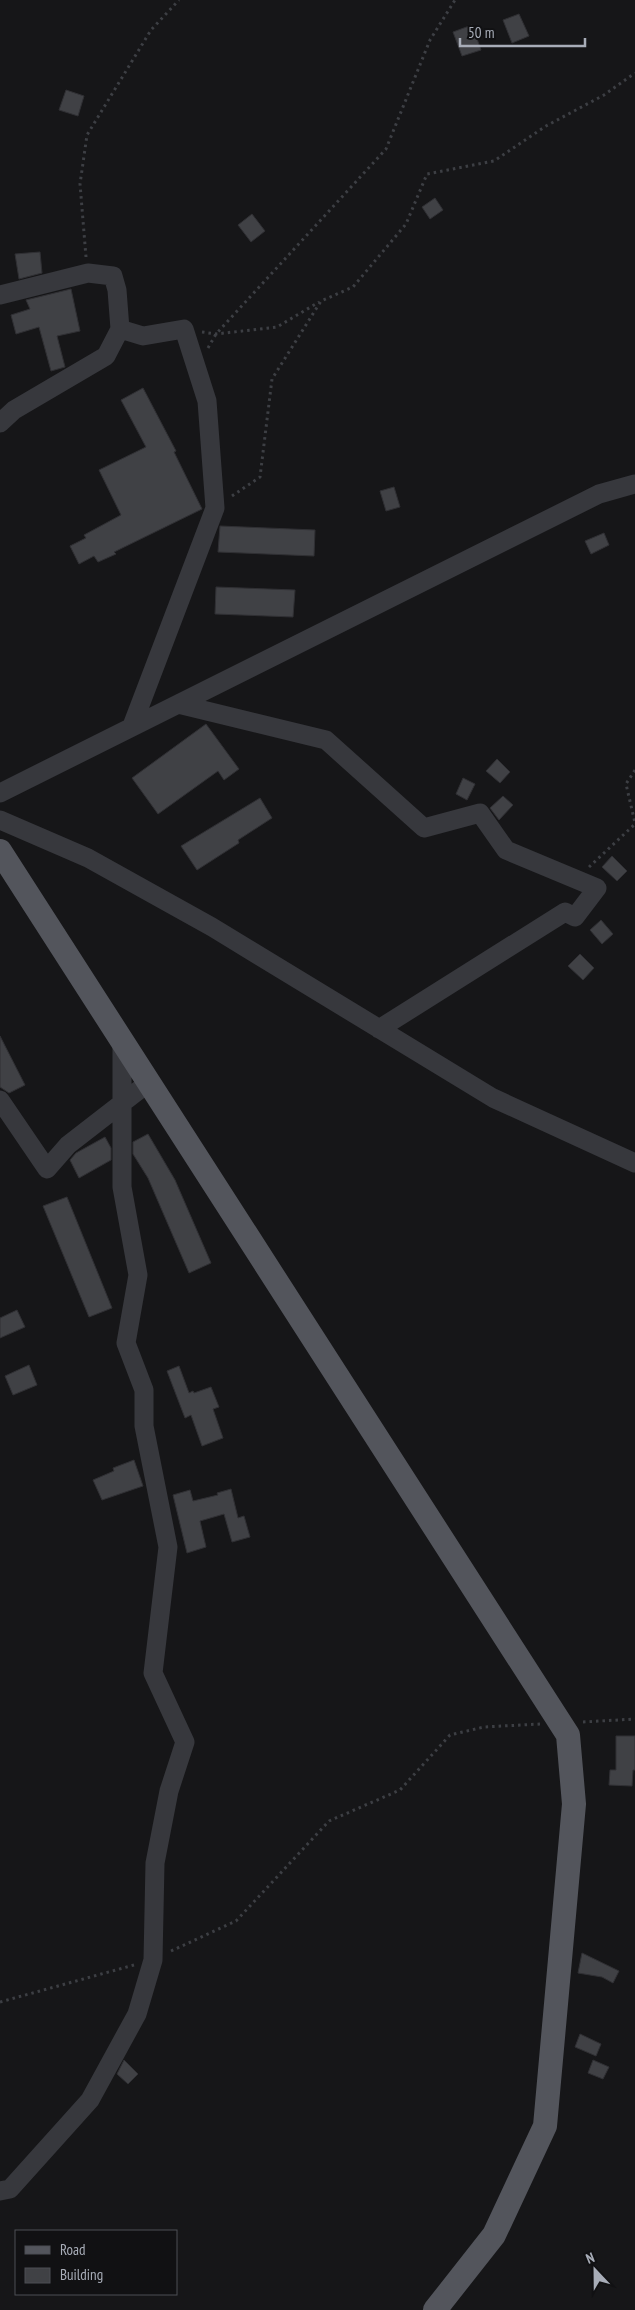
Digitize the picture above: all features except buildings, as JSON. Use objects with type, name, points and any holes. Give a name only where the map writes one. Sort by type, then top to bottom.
[{"type":"main road","points":[[0,851],[568,1735],[574,1804],[545,2126],[494,2235],[435,2310]]},
{"type":"street","points":[[0,296],[88,273],[112,276],[117,290],[120,329],[106,356],[14,410],[0,423]]},
{"type":"street","points":[[120,329],[142,336],[184,329],[207,401],[215,508],[132,726]]},
{"type":"street","points":[[0,792],[599,494],[635,484]]},
{"type":"street","points":[[178,704],[326,740],[424,828],[480,813],[506,850],[597,888],[575,917],[564,912],[380,1029]]},
{"type":"street","points":[[0,820],[88,858],[212,927],[493,1098],[635,1163]]},
{"type":"street","points":[[0,2191],[10,2189],[90,2100],[138,2014],[152,1960],[155,1863],[169,1791],[185,1742],[154,1673],[168,1547],[144,1426],[144,1390],[126,1343],[138,1275],[122,1187],[122,1043]]},
{"type":"street","points":[[0,1100],[47,1169],[68,1145],[148,1083]]},
{"type":"path","points":[[88,273],[80,184],[87,135],[151,30],[179,0]]},
{"type":"path","points":[[196,369],[216,334],[386,149],[430,40],[455,0]]},
{"type":"path","points":[[184,329],[216,334],[277,327],[321,301],[353,287],[406,224],[427,174],[494,161],[546,126],[604,95],[635,73]]},
{"type":"path","points":[[215,508],[260,477],[272,379],[321,301]]},
{"type":"path","points":[[576,880],[635,823],[626,784],[635,770]]},
{"type":"path","points":[[0,2002],[152,1960],[236,1921],[328,1821],[400,1790],[450,1735],[484,1727],[635,1719]]}]
